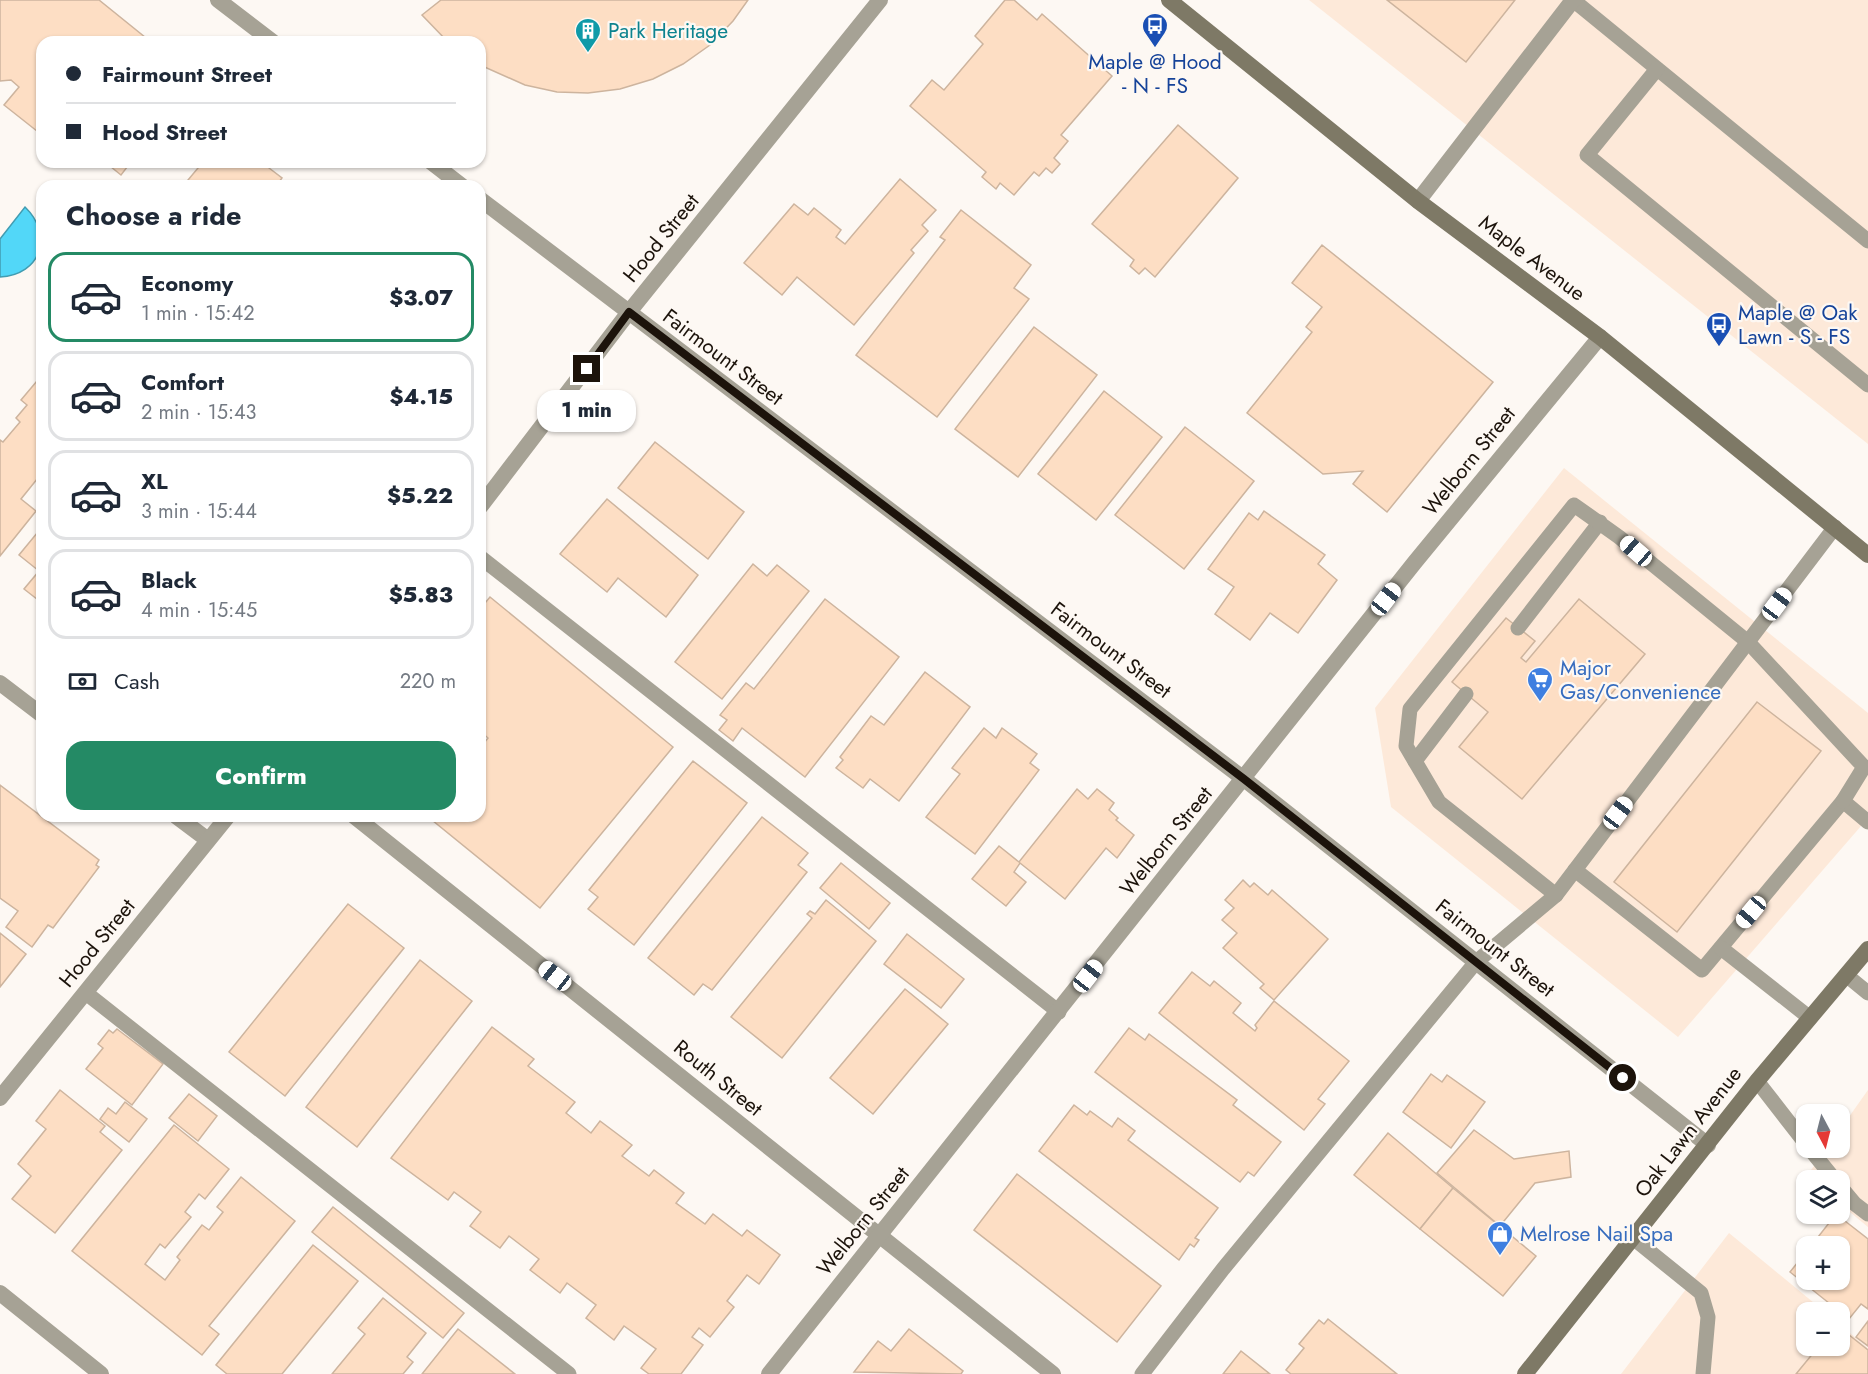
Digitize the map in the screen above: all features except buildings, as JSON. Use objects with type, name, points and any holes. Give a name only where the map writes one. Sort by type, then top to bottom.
[{"type":"main road","name":"Maple Avenue","points":[[1169,0],[1418,201],[1600,337],[1868,555]]},
{"type":"main road","name":"Oak Lawn Avenue","points":[[1525,1374],[1757,1081],[1868,949]]},
{"type":"street","points":[[218,0],[265,36]]},
{"type":"street","name":"Hood Street","points":[[486,499],[629,312],[880,0]]},
{"type":"street","points":[[1418,201],[1573,0]]},
{"type":"street","points":[[439,168],[454,180]]},
{"type":"street","name":"Fairmount Street","points":[[486,204],[1244,779],[1708,1145]]},
{"type":"street","name":"Welborn Street","points":[[769,1374],[1415,562],[1600,337]]},
{"type":"street","points":[[0,683],[36,710]]},
{"type":"street","points":[[184,822],[208,840]]},
{"type":"street","name":"Hood Street","points":[[0,1098],[223,822]]},
{"type":"street","name":"Routh Street","points":[[362,822],[1053,1374]]},
{"type":"street","points":[[0,1293],[101,1374]]},
{"type":"lane","points":[[1573,0],[1868,241]]},
{"type":"lane","points":[[1658,69],[1587,155],[1868,385]]},
{"type":"lane","points":[[1556,895],[1439,802],[1406,746],[1410,709],[1574,505],[1600,522],[1748,642],[1864,767],[1843,801],[1702,970],[1575,870]]},
{"type":"lane","points":[[1518,627],[1600,522]]},
{"type":"lane","points":[[1142,1374],[1223,1269],[1476,962],[1556,895],[1835,527]]},
{"type":"lane","points":[[486,561],[1059,1012]]},
{"type":"lane","points":[[1414,761],[1466,694]]},
{"type":"lane","points":[[1843,801],[1868,822]]},
{"type":"lane","points":[[1720,948],[1810,1018]]},
{"type":"lane","points":[[1846,975],[1868,993]]},
{"type":"lane","points":[[86,993],[569,1374]]},
{"type":"lane","points":[[1757,1081],[1796,1131]]},
{"type":"lane","points":[[1817,1158],[1827,1170]]},
{"type":"lane","points":[[1850,1198],[1868,1214]]},
{"type":"lane","points":[[1633,1238],[1701,1293],[1708,1317],[1703,1374]]},
{"type":"shaded area","points":[[1309,0],[1868,0],[1868,444]]},
{"type":"shaded area","points":[[1564,468],[1868,713],[1868,818],[1678,1037],[1391,807],[1375,708]]},
{"type":"shaded area","points":[[1868,1090],[1868,1227],[1850,1212],[1850,1170],[1811,1170],[1820,1158],[1850,1158],[1850,1115]]},
{"type":"shaded area","points":[[1729,1233],[1813,1302],[1796,1302],[1796,1356],[1850,1356],[1850,1333],[1868,1348],[1868,1374],[1621,1374]]},
{"type":"water","points":[[25,207],[36,222],[36,257],[34,261],[14,275],[0,277],[0,239]]},
{"type":"place","name":"Maple @ Hood - N - FS","points":[[1155,49]]},
{"type":"place","name":"Park Heritage","points":[[588,54]]},
{"type":"place","name":"Maple @ Oak Lawn - S - FS","points":[[1719,348]]},
{"type":"place","name":"Major Gas/Convenience","points":[[1540,703]]},
{"type":"place","name":"Melrose Nail Spa","points":[[1500,1257]]},
{"type":"route","points":[[587,369],[629,312],[658,337],[1244,779],[1623,1078]]}]
